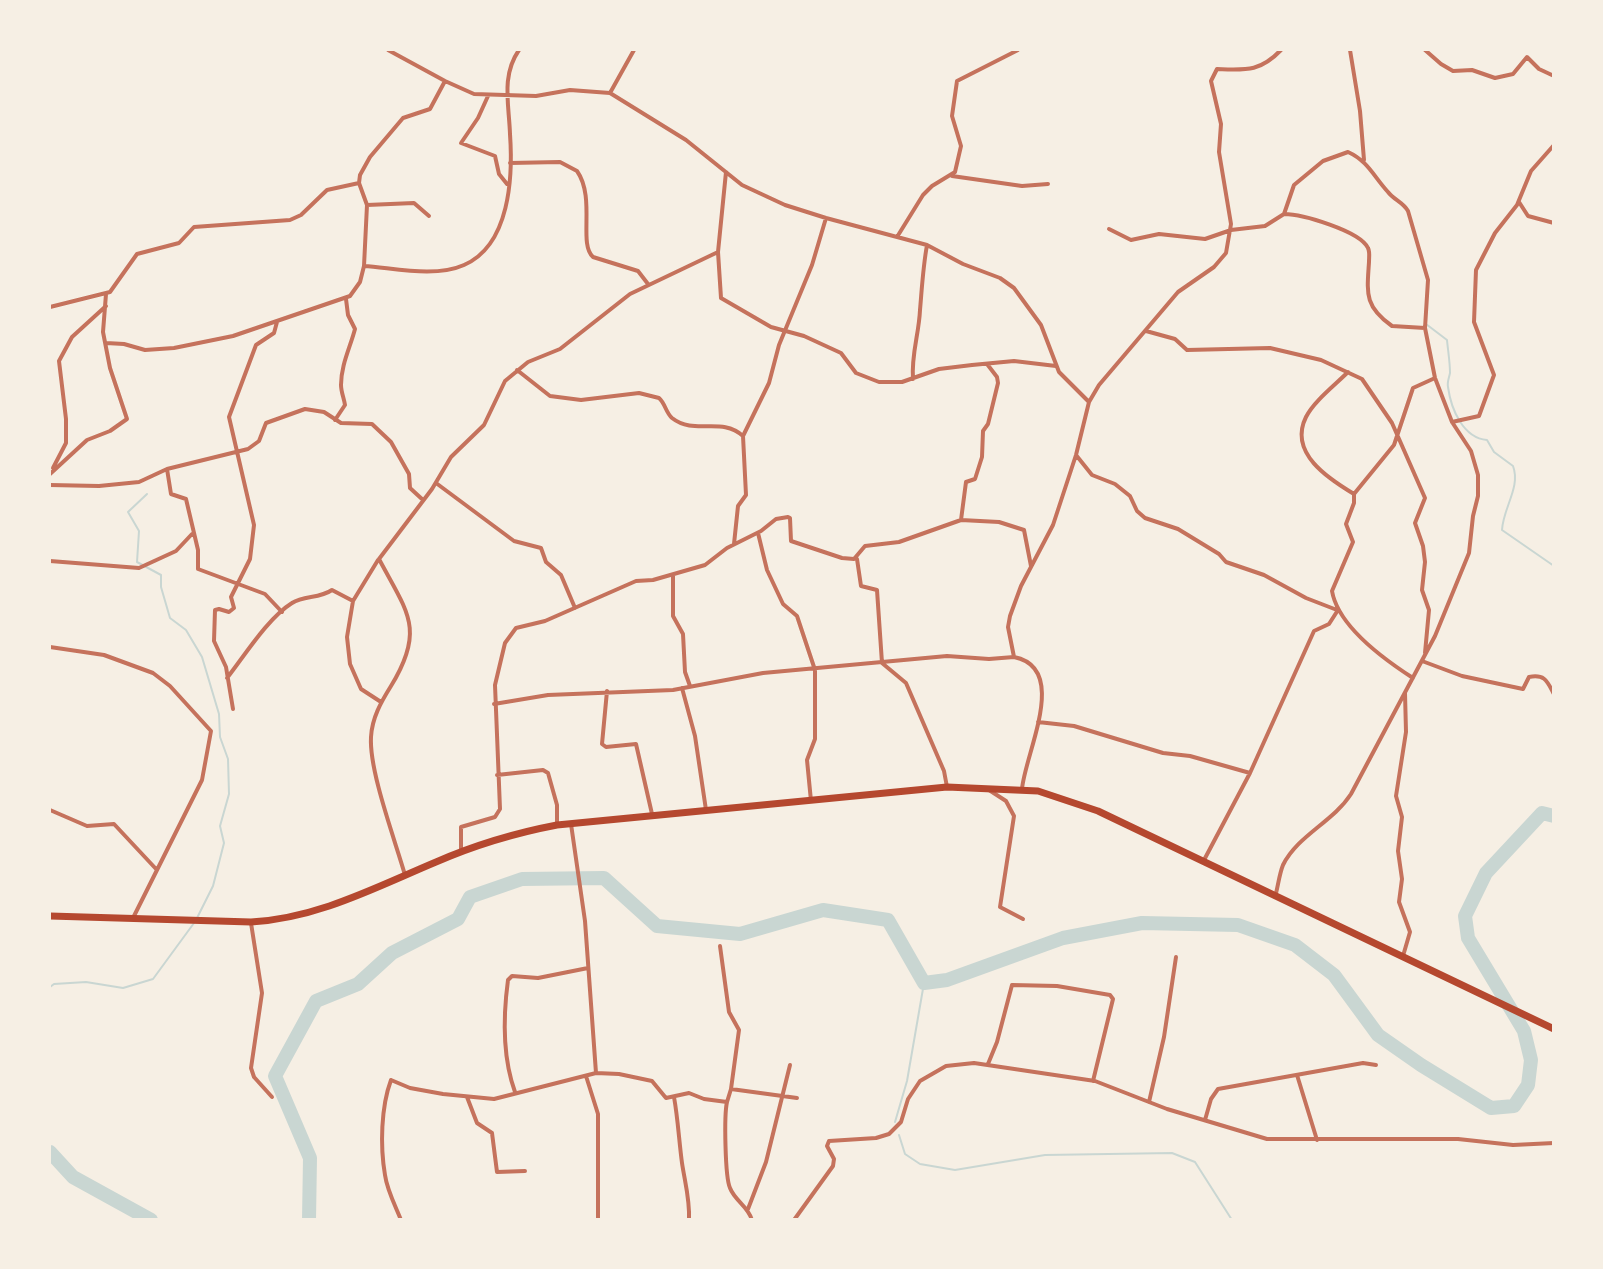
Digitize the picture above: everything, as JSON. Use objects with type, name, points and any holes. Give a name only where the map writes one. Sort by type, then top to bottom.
[{"type":"highway","points":[[50,916],[251,922],[303,916],[370,892],[460,852],[508,835],[557,825],[947,787],[1022,789],[1038,791],[1098,811],[1275,898],[1554,1029]]},
{"type":"street","points":[[388,50],[461,89],[488,96],[539,96],[570,90],[610,93],[679,135],[742,185],[774,201],[826,218],[927,244],[963,264],[1000,278],[1014,288],[1041,325],[1056,366],[1064,379],[1089,402]]},
{"type":"street","points":[[364,266],[423,271],[465,265],[482,254],[502,225],[508,185],[511,138],[507,96],[508,68],[519,50]]},
{"type":"street","points":[[610,93],[634,50]]},
{"type":"street","points":[[897,237],[923,195],[932,186],[955,172],[961,146],[952,116],[957,81],[1018,50]]},
{"type":"street","points":[[1014,657],[1008,627],[1010,616],[1031,566],[1053,525],[1076,455],[1089,402],[1106,374],[1178,292],[1221,261],[1229,245],[1231,230],[1219,152],[1221,124],[1210,82],[1217,69],[1252,70],[1264,64],[1281,50]]},
{"type":"street","points":[[1350,50],[1360,111],[1364,161]]},
{"type":"street","points":[[1425,50],[1453,71],[1472,70],[1486,76],[1503,78],[1513,74],[1527,57],[1539,69],[1554,76]]},
{"type":"street","points":[[105,343],[124,344],[145,350],[174,348],[233,336],[346,299],[355,291],[364,266],[367,204],[359,183],[360,175],[367,162],[396,125],[408,116],[430,109],[445,81]]},
{"type":"street","points":[[488,96],[478,118],[461,143],[495,156],[499,174],[508,185]]},
{"type":"street","points":[[1452,422],[1479,416],[1494,378],[1491,364],[1474,322],[1475,273],[1493,237],[1519,202],[1528,176],[1554,145]]},
{"type":"street","points":[[1275,898],[1286,861],[1306,836],[1347,800],[1424,659],[1469,552],[1478,496],[1476,465],[1466,442],[1452,422],[1435,378],[1425,327],[1428,280],[1408,211],[1402,202],[1388,193],[1364,161],[1348,152],[1323,160],[1294,185],[1284,214]]},
{"type":"street","points":[[509,163],[561,162],[577,171],[588,202],[585,245],[588,253],[593,257],[638,271],[648,284]]},
{"type":"street","points":[[726,172],[718,252],[719,289],[722,298],[771,327],[840,353],[856,373],[866,379],[891,383],[914,380],[939,369],[987,363],[1014,361],[1056,366]]},
{"type":"street","points":[[951,176],[1022,186],[1048,184]]},
{"type":"street","points":[[50,474],[87,440],[126,421],[105,343],[106,294],[137,254],[179,243],[191,229],[290,220],[302,215],[327,190],[359,183]]},
{"type":"street","points":[[1519,202],[1528,216],[1554,223]]},
{"type":"street","points":[[367,204],[414,203],[429,216]]},
{"type":"street","points":[[1109,229],[1125,238],[1136,240],[1159,234],[1205,239],[1231,230],[1265,226],[1284,214],[1298,215],[1339,228],[1362,241],[1370,252],[1367,296],[1369,304],[1392,326],[1425,327]]},
{"type":"street","points":[[734,544],[738,506],[747,495],[743,436],[769,383],[785,331],[812,265],[826,218]]},
{"type":"street","points":[[914,380],[911,360],[918,329],[921,278],[927,244]]},
{"type":"street","points":[[381,702],[362,692],[350,664],[347,637],[353,601],[379,559],[436,483],[451,457],[481,429],[501,385],[528,362],[560,350],[617,303],[648,284],[718,252]]},
{"type":"street","points":[[50,307],[106,294]]},
{"type":"street","points":[[335,420],[345,405],[341,385],[347,348],[355,329],[348,315],[346,299]]},
{"type":"street","points":[[50,474],[66,443],[66,419],[59,362],[72,337],[106,306]]},
{"type":"street","points":[[233,709],[226,667],[214,641],[215,610],[217,608],[229,612],[234,608],[231,597],[250,559],[254,525],[230,415],[256,345],[274,333],[277,322]]},
{"type":"street","points":[[1146,331],[1175,339],[1187,350],[1270,348],[1316,359],[1364,381],[1389,418],[1425,498],[1415,523],[1423,546],[1425,562],[1422,590],[1429,610],[1424,659]]},
{"type":"street","points":[[961,520],[966,484],[975,479],[979,468],[983,431],[988,424],[998,383],[997,377],[987,363]]},
{"type":"street","points":[[517,370],[550,396],[581,400],[639,393],[660,398],[670,417],[674,419],[692,426],[730,426],[743,436]]},
{"type":"street","points":[[1348,372],[1308,414],[1303,438],[1312,461],[1320,471],[1354,494]]},
{"type":"street","points":[[1413,678],[1381,656],[1338,610],[1332,591],[1353,542],[1346,524],[1354,494],[1367,474],[1385,458],[1397,437],[1413,388],[1435,378]]},
{"type":"street","points":[[50,485],[121,485],[139,482],[167,469],[237,452],[258,442],[266,423],[302,409],[324,412],[335,420],[377,427],[391,442],[409,474],[410,488],[423,500]]},
{"type":"street","points":[[1076,455],[1092,475],[1115,484],[1130,496],[1137,511],[1145,518],[1178,529],[1219,554],[1226,562],[1264,575],[1306,598],[1338,610]]},
{"type":"street","points":[[167,469],[171,494],[186,499],[198,550],[198,569],[265,594],[282,612]]},
{"type":"street","points":[[436,483],[514,541],[537,545],[546,562],[561,575],[575,608]]},
{"type":"street","points":[[460,852],[461,827],[497,815],[500,802],[497,775],[499,736],[494,704],[495,685],[504,648],[515,629],[545,621],[636,581],[673,575],[705,565],[734,544],[758,533],[776,519],[788,517],[791,541],[842,558],[857,559]]},
{"type":"street","points":[[947,787],[944,771],[906,683],[882,663],[877,591],[861,586],[857,559],[865,546],[893,543],[961,520],[994,521],[1022,528],[1031,566]]},
{"type":"street","points":[[758,533],[767,570],[783,604],[797,616],[815,670],[815,739],[807,760],[811,801]]},
{"type":"street","points":[[50,561],[139,568],[176,551],[193,534]]},
{"type":"street","points":[[379,559],[406,610],[412,635],[402,667],[381,702],[372,727],[372,751],[405,876]]},
{"type":"street","points":[[673,575],[674,620],[683,634],[685,672],[690,686]]},
{"type":"street","points":[[227,678],[254,641],[295,601],[323,596],[332,590],[353,601]]},
{"type":"street","points":[[1203,862],[1250,773],[1314,631],[1329,624],[1338,610]]},
{"type":"street","points":[[50,647],[104,655],[153,673],[170,686],[211,731],[202,780],[133,918]]},
{"type":"street","points":[[494,704],[548,695],[682,688],[763,673],[947,656],[989,659],[1014,657],[1032,662],[1040,672],[1042,690],[1038,722],[1022,789]]},
{"type":"street","points":[[1424,659],[1462,676],[1511,688],[1523,689],[1529,677],[1543,677],[1548,681],[1554,694]]},
{"type":"street","points":[[682,688],[695,736],[706,810]]},
{"type":"street","points":[[607,691],[602,744],[606,747],[636,744],[652,814]]},
{"type":"street","points":[[1403,957],[1410,932],[1399,902],[1402,879],[1398,851],[1402,817],[1396,796],[1406,732],[1406,692]]},
{"type":"street","points":[[1038,722],[1074,726],[1163,753],[1190,756],[1250,773]]},
{"type":"street","points":[[497,775],[543,770],[548,773],[556,805],[557,825]]},
{"type":"street","points":[[986,788],[1006,801],[1014,816],[999,903],[1002,910],[1023,919]]},
{"type":"street","points":[[50,810],[87,826],[114,824],[158,870]]},
{"type":"street","points":[[571,823],[581,885],[596,1073]]},
{"type":"street","points":[[251,922],[262,993],[251,1068],[254,1077],[272,1097]]},
{"type":"street","points":[[720,946],[728,1007],[739,1030],[723,1120],[729,1188],[748,1209],[752,1220]]},
{"type":"street","points":[[1149,1102],[1164,1037],[1176,957]]},
{"type":"street","points":[[515,1092],[508,1071],[504,1029],[509,977],[538,978],[588,968]]},
{"type":"street","points":[[988,1064],[997,1042],[1012,985],[1057,986],[1110,995],[1113,999],[1093,1081]]},
{"type":"street","points":[[1205,1120],[1211,1099],[1218,1089],[1363,1063],[1376,1065]]},
{"type":"street","points":[[794,1220],[833,1166],[834,1159],[827,1146],[829,1141],[876,1138],[889,1134],[902,1122],[908,1099],[920,1081],[946,1066],[988,1064],[1093,1081],[1149,1102],[1267,1139],[1458,1138],[1512,1145],[1554,1143]]},
{"type":"street","points":[[748,1209],[766,1161],[790,1065]]},
{"type":"street","points":[[400,1220],[386,1182],[384,1165],[383,1134],[390,1082],[393,1080],[410,1088],[494,1099],[596,1073],[642,1078],[656,1085],[664,1098],[689,1093],[704,1099],[727,1102]]},
{"type":"street","points":[[1297,1075],[1317,1140]]},
{"type":"street","points":[[586,1076],[598,1114],[598,1220]]},
{"type":"street","points":[[730,1089],[797,1098]]},
{"type":"street","points":[[468,1097],[477,1123],[492,1133],[497,1172],[525,1171]]},
{"type":"street","points":[[674,1097],[681,1133],[682,1166],[690,1197],[689,1220]]},
{"type":"waterway","points":[[1426,324],[1447,340],[1450,373],[1448,387],[1455,413],[1471,434],[1487,440],[1494,452],[1513,466],[1515,482],[1502,530],[1554,566]]},
{"type":"waterway","points":[[147,494],[128,512],[139,531],[137,562],[161,575],[161,587],[170,618],[186,630],[202,657],[219,714],[220,737],[228,759],[229,794],[220,826],[224,843],[213,886],[197,918]]},
{"type":"waterway","points":[[309,1220],[310,1158],[275,1076],[316,1001],[358,984],[392,953],[458,919],[470,897],[522,879],[604,878],[657,926],[740,934],[823,910],[888,920],[924,983],[947,980],[1063,938],[1142,923],[1238,925],[1295,945],[1334,975],[1378,1035],[1421,1065],[1491,1108],[1514,1106],[1528,1085],[1531,1060],[1524,1031],[1468,938],[1465,916],[1486,873],[1542,813],[1554,816]]},
{"type":"waterway","points":[[50,987],[54,984],[86,982],[123,988],[153,979],[194,923]]},
{"type":"waterway","points":[[895,1122],[907,1081],[924,983]]},
{"type":"waterway","points":[[899,1135],[905,1154],[920,1164],[955,1170],[1045,1155],[1172,1153],[1195,1162],[1232,1220]]},
{"type":"waterway","points":[[50,1152],[73,1177],[151,1220]]}]
